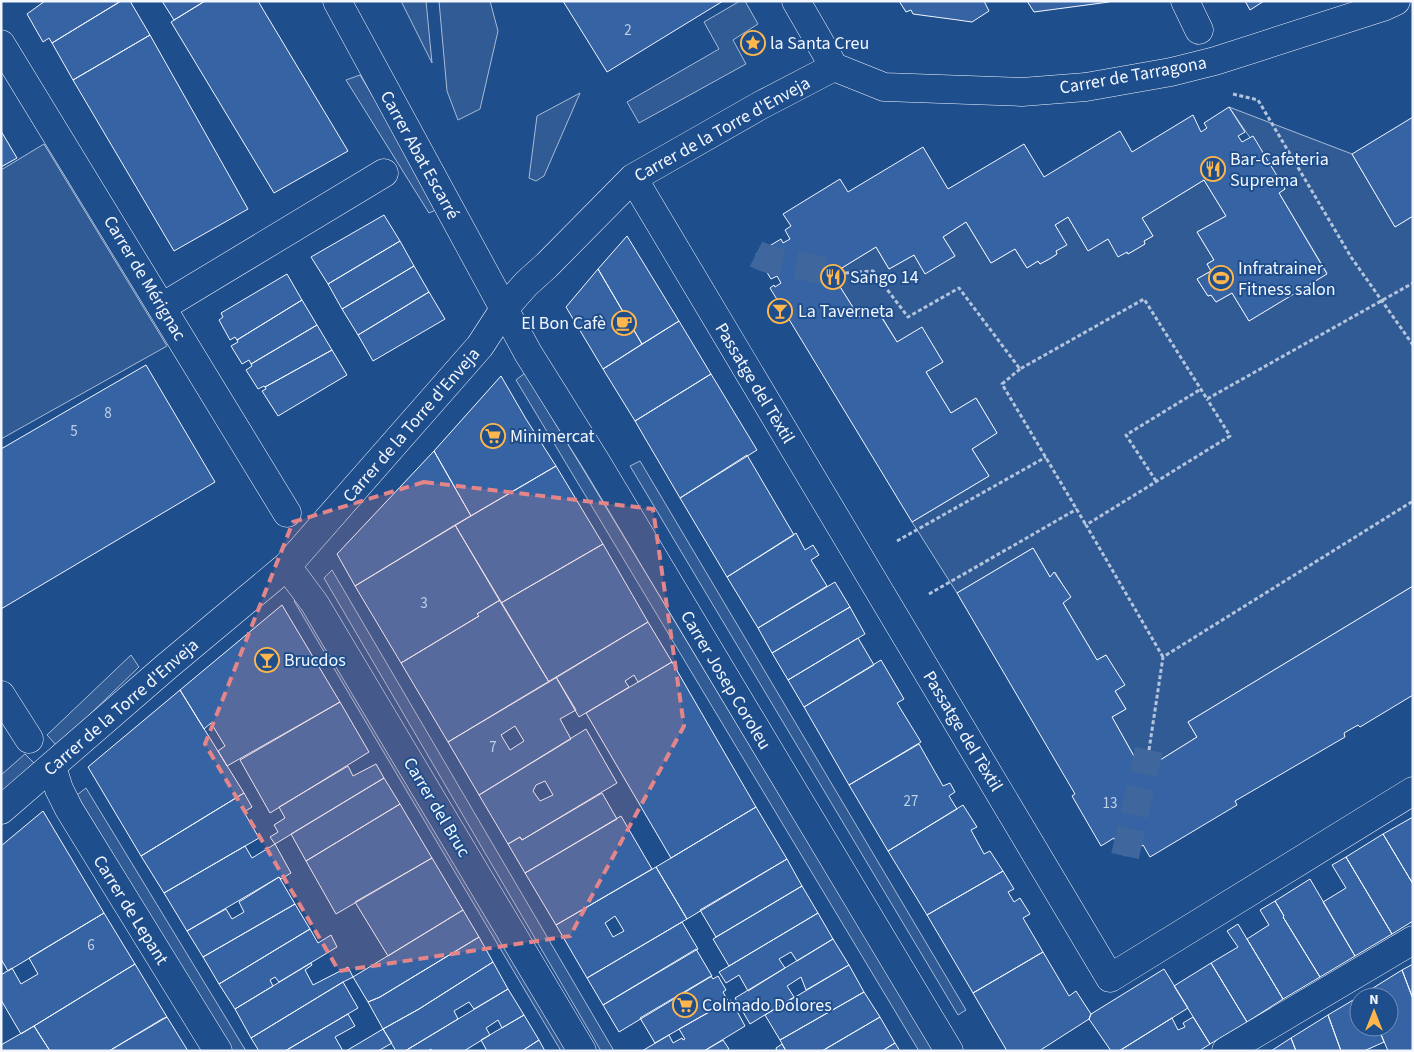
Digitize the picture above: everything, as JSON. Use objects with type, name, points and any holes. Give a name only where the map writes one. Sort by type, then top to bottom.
[{"type":"street","name":"Carrer Abat Escarré","points":[[337,1],[504,308]]},
{"type":"street","points":[[796,1],[834,67]]},
{"type":"street","points":[[1184,1],[1199,30]]},
{"type":"street","name":"Carrer de Tarragona","points":[[834,67],[884,87],[1022,92],[1086,87],[1171,72],[1214,61],[1396,1]]},
{"type":"street","name":"Carrer de Mérignac","points":[[1,44],[287,513]]},
{"type":"street","name":"Carrer de la Torre d'Enveja","points":[[1,810],[166,667],[287,566],[480,346],[504,308],[632,178],[761,105],[834,67]]},
{"type":"street","points":[[162,306],[384,172]]},
{"type":"street","name":"Passatge del Tèxtil","points":[[632,178],[1110,978],[1413,791]]},
{"type":"street","name":"Carrer Josep Coroleu","points":[[504,308],[528,353],[598,465],[949,1051]]},
{"type":"street","name":"Carrer del Bruc","points":[[287,566],[315,604],[582,1051]]},
{"type":"street","points":[[1,695],[29,739]]},
{"type":"street","name":"Carrer de Lepant","points":[[52,767],[59,789],[69,810],[218,1051]]},
{"type":"street","points":[[1226,1051],[1413,940]]},
{"type":"path","points":[[1233,94],[1258,100],[1351,257],[1413,345]]},
{"type":"path","points":[[832,274],[874,271],[908,317],[959,288],[1020,369]]},
{"type":"path","points":[[1207,399],[1413,283]]},
{"type":"path","points":[[1086,525],[1230,436],[1144,299],[1020,369],[1002,384],[1163,657],[1150,750]]},
{"type":"path","points":[[1156,481],[1126,435],[1201,389]]},
{"type":"path","points":[[897,542],[1046,457]]},
{"type":"path","points":[[1163,657],[1413,502]]},
{"type":"path","points":[[929,594],[1077,509]]},
{"type":"highlighted area","points":[[424,482],[653,509],[684,726],[570,936],[339,971],[205,744],[293,522]]},
{"type":"shaded area","points":[[401,1],[426,1],[432,63]]},
{"type":"shaded area","points":[[439,1],[490,1],[498,31],[480,109],[458,120],[447,91]]},
{"type":"shaded area","points":[[740,1],[745,1],[758,24],[733,40],[746,64],[639,123],[627,102],[719,49],[704,22]]},
{"type":"shaded area","points":[[360,75],[440,208],[429,213],[346,80]]},
{"type":"shaded area","points":[[580,93],[544,176],[536,181],[529,178],[537,116]]},
{"type":"shaded area","points":[[1229,107],[1352,154],[1395,227],[1413,216],[1413,586],[1188,722],[1197,737],[1157,762],[1149,750],[1135,758],[1112,717],[1126,709],[1115,691],[1124,685],[1106,655],[1097,660],[1063,603],[1070,597],[1055,572],[1050,577],[1033,548],[957,593],[912,522],[989,476],[972,449],[997,433],[976,398],[951,413],[926,372],[943,362],[922,328],[897,342],[876,307],[859,317],[832,274],[876,247],[889,269],[914,255],[925,273],[955,256],[943,237],[966,222],[991,263],[1015,249],[1027,268],[1038,261],[1040,264],[1051,258],[1057,254],[1056,251],[1066,245],[1055,225],[1068,217],[1088,250],[1108,239],[1128,254],[1145,244],[1144,241],[1153,236],[1142,218],[1204,180],[1226,216],[1197,232],[1214,260],[1207,264],[1211,271],[1197,279],[1208,296],[1211,295],[1216,302],[1232,293],[1249,321],[1327,273],[1279,193],[1285,189]]},
{"type":"shaded area","points":[[44,144],[167,346],[1,439],[1,170]]},
{"type":"shaded area","points":[[525,373],[934,1051],[919,1051],[516,380]]},
{"type":"shaded area","points":[[640,461],[966,1010],[958,1015],[630,466]]},
{"type":"shaded area","points":[[332,570],[614,1051],[601,1051],[324,578]]},
{"type":"shaded area","points":[[301,597],[570,1051],[561,1051],[294,601]]},
{"type":"shaded area","points":[[131,655],[139,667],[57,746],[47,735]]},
{"type":"shaded area","points":[[25,754],[36,765],[1,795],[1,775]]},
{"type":"shaded area","points":[[86,788],[246,1051],[232,1051],[77,795]]},
{"type":"building","points":[[45,1],[121,1],[52,43],[49,38],[43,42],[27,14]]},
{"type":"building","points":[[121,1],[130,1],[150,35],[73,80],[52,43]]},
{"type":"building","points":[[162,1],[205,1],[174,20]]},
{"type":"building","points":[[205,1],[258,1],[348,151],[274,193],[171,22]]},
{"type":"building","points":[[563,1],[723,1],[607,72]]},
{"type":"building","points":[[899,1],[984,1],[989,11],[972,22],[913,14],[911,10],[906,12]]},
{"type":"building","points":[[1027,1],[1108,1],[1109,2],[1034,12]]},
{"type":"building","points":[[1245,1],[1264,1],[1250,10]]},
{"type":"building","points":[[150,35],[248,209],[174,251],[73,80]]},
{"type":"building","points":[[1229,107],[1245,132],[1238,136],[1242,142],[1253,136],[1285,189],[1279,193],[1327,274],[1249,321],[1232,293],[1216,302],[1211,295],[1208,296],[1197,279],[1211,271],[1207,264],[1214,260],[1197,232],[1226,216],[1204,180],[1142,218],[1153,236],[1144,241],[1145,244],[1128,254],[1127,252],[1118,257],[1108,239],[1088,251],[1068,217],[1055,225],[1067,245],[1056,251],[1057,254],[1051,258],[1040,264],[1038,261],[1027,268],[1015,249],[991,263],[966,222],[943,237],[955,256],[925,274],[914,255],[889,269],[876,247],[832,274],[859,317],[875,307],[897,342],[922,327],[943,362],[926,372],[951,413],[976,398],[997,433],[972,449],[989,476],[912,522],[770,288],[781,283],[777,276],[771,279],[756,254],[781,239],[783,243],[790,239],[785,230],[791,226],[783,214],[840,179],[848,192],[923,147],[948,189],[1024,144],[1044,177],[1120,131],[1132,152],[1193,115],[1201,132],[1207,128],[1204,123]]},
{"type":"building","points":[[1413,117],[1413,216],[1395,227],[1352,154]]},
{"type":"building","points":[[1,131],[17,158],[1,167]]},
{"type":"building","points":[[384,215],[400,241],[328,284],[311,257]]},
{"type":"building","points":[[627,236],[679,321],[642,344],[598,269]]},
{"type":"building","points":[[400,241],[414,266],[342,309],[328,284]]},
{"type":"building","points":[[414,266],[429,292],[358,335],[342,309]]},
{"type":"building","points":[[598,269],[642,344],[603,369],[566,307]]},
{"type":"building","points":[[287,274],[302,300],[237,340],[235,337],[230,340],[219,320],[223,317],[221,313]]},
{"type":"building","points":[[429,292],[445,319],[373,361],[358,335]]},
{"type":"building","points":[[302,300],[317,325],[251,364],[249,360],[242,364],[231,346],[238,342],[237,340]]},
{"type":"building","points":[[679,321],[711,374],[635,421],[603,369]]},
{"type":"building","points":[[317,325],[332,350],[258,389],[246,370],[252,366],[251,364]]},
{"type":"building","points":[[332,350],[347,375],[278,416],[262,391],[266,389],[265,387]]},
{"type":"building","points":[[146,365],[215,482],[1,609],[1,449]]},
{"type":"building","points":[[711,374],[757,450],[680,498],[635,421]]},
{"type":"building","points":[[501,376],[556,466],[471,516],[434,451]]},
{"type":"building","points":[[434,451],[471,516],[355,586],[337,554]]},
{"type":"building","points":[[747,455],[794,535],[727,577],[680,498]]},
{"type":"building","points":[[556,466],[603,544],[501,603],[455,525]]},
{"type":"building","points":[[455,525],[500,600],[477,614],[479,616],[401,663],[355,586]]},
{"type":"building","points":[[796,533],[805,550],[813,545],[819,555],[811,560],[827,586],[758,628],[727,577]]},
{"type":"building","points":[[603,544],[648,622],[549,682],[501,603]]},
{"type":"building","points":[[1033,548],[1050,577],[1054,572],[1071,597],[1063,603],[1097,660],[1106,655],[1125,685],[1115,691],[1126,709],[1112,717],[1135,758],[1149,750],[1157,762],[1197,737],[1188,722],[1413,586],[1413,695],[1360,727],[1358,725],[1344,733],[1345,737],[1235,801],[1237,805],[1150,857],[1143,845],[1125,856],[1114,838],[1101,846],[1072,796],[1075,794],[957,593]]},
{"type":"building","points":[[835,582],[850,607],[772,653],[758,628]]},
{"type":"building","points":[[500,600],[549,682],[448,742],[401,663],[479,616],[477,614]]},
{"type":"building","points":[[282,605],[340,702],[227,766],[218,751],[225,746],[211,723],[204,729],[180,690]]},
{"type":"building","points":[[850,607],[865,634],[788,680],[772,653]]},
{"type":"building","points":[[648,622],[672,662],[638,682],[634,675],[625,681],[629,687],[579,717],[556,677]]},
{"type":"building","points":[[858,638],[874,665],[804,707],[788,680]]},
{"type":"building","points":[[881,660],[904,699],[897,703],[921,742],[849,785],[804,707]]},
{"type":"building","points":[[672,662],[756,807],[671,858],[586,713]]},
{"type":"building","points":[[556,677],[576,710],[560,719],[571,739],[479,795],[448,742]],"holes":[[[515,726],[524,741],[510,750],[501,735]]]},
{"type":"building","points":[[180,690],[244,793],[141,856],[88,767]]},
{"type":"building","points":[[340,702],[369,752],[270,813],[240,760]]},
{"type":"building","points":[[586,729],[617,783],[522,840],[520,837],[508,844],[479,795]],"holes":[[[545,781],[553,795],[540,801],[533,791],[536,785]]]},
{"type":"building","points":[[919,744],[943,786],[950,783],[955,792],[949,796],[957,809],[888,851],[849,785]]},
{"type":"building","points":[[376,764],[384,778],[275,844],[270,837],[278,832],[274,825],[285,818],[279,807],[348,766],[353,776]]},
{"type":"building","points":[[384,778],[400,804],[306,861],[291,834]]},
{"type":"building","points":[[244,793],[252,807],[244,812],[259,838],[164,893],[141,856]]},
{"type":"building","points":[[602,793],[617,819],[525,873],[508,844],[520,837],[522,840]]},
{"type":"building","points":[[400,804],[432,858],[336,914],[306,861]]},
{"type":"building","points":[[963,805],[977,827],[971,830],[984,854],[990,851],[1003,871],[927,915],[888,851]]},
{"type":"building","points":[[756,807],[787,859],[687,919],[656,867]]},
{"type":"building","points":[[43,811],[104,913],[8,971],[1,959],[1,846]]},
{"type":"building","points":[[621,816],[652,869],[556,925],[525,873]]},
{"type":"building","points":[[1413,817],[1413,884],[1383,834]]},
{"type":"building","points":[[1383,834],[1413,884],[1413,921],[1392,934],[1346,857]]},
{"type":"building","points":[[275,844],[291,873],[281,879],[279,877],[187,931],[164,893],[245,846],[252,858]]},
{"type":"building","points":[[1346,857],[1392,934],[1355,956],[1323,902],[1346,888],[1332,865]]},
{"type":"building","points":[[432,858],[463,910],[388,956],[355,902]]},
{"type":"building","points":[[787,859],[802,886],[716,937],[700,910]]},
{"type":"building","points":[[656,867],[687,919],[587,978],[556,925]],"holes":[[[615,916],[624,931],[613,937],[605,923]]]},
{"type":"building","points":[[1003,871],[1014,889],[1008,892],[1014,902],[1020,898],[1030,914],[1023,918],[1043,952],[973,993],[927,915]]},
{"type":"building","points":[[279,877],[295,904],[203,957],[187,931],[226,909],[232,919],[244,912],[239,902]]},
{"type":"building","points":[[1310,879],[1355,956],[1320,977],[1275,901]]},
{"type":"building","points":[[802,886],[818,913],[729,966],[713,939]]},
{"type":"building","points":[[1275,901],[1320,977],[1283,999],[1247,939],[1269,925],[1260,910]]},
{"type":"building","points":[[295,904],[310,929],[219,984],[203,957]]},
{"type":"building","points":[[463,910],[479,937],[380,997],[368,1002],[353,977]]},
{"type":"building","points":[[104,913],[135,964],[21,1034],[1,1000],[1,975],[12,968],[21,984],[38,974],[29,958]]},
{"type":"building","points":[[818,913],[833,939],[797,961],[791,952],[779,959],[785,968],[748,991],[739,975],[726,983],[719,972]]},
{"type":"building","points":[[682,922],[698,949],[603,1005],[587,978]]},
{"type":"building","points":[[1238,924],[1283,999],[1247,1022],[1211,963],[1238,947],[1227,931]]},
{"type":"building","points":[[310,929],[318,943],[331,935],[337,947],[279,982],[275,977],[270,980],[273,986],[235,1009],[219,984]]},
{"type":"building","points":[[479,937],[493,962],[419,1009],[383,1029],[368,1002],[380,997]]},
{"type":"building","points":[[833,939],[849,965],[806,990],[801,977],[787,986],[794,997],[750,1024],[735,998]]},
{"type":"building","points":[[696,949],[712,976],[619,1032],[603,1005]]},
{"type":"building","points":[[1043,952],[1069,996],[1076,991],[1091,1014],[1089,1019],[1039,1051],[1007,1051],[973,993]]},
{"type":"building","points":[[493,962],[508,989],[474,1009],[469,1002],[454,1011],[458,1019],[405,1051],[396,1051],[383,1029],[419,1009]]},
{"type":"building","points":[[311,963],[312,965],[305,970],[313,985],[348,967],[353,977],[251,1038],[235,1009]]},
{"type":"building","points":[[1211,963],[1247,1022],[1210,1044],[1174,986]]},
{"type":"building","points":[[135,964],[167,1017],[109,1051],[50,1051],[34,1026]]},
{"type":"building","points":[[1413,964],[1413,999],[1402,970]]},
{"type":"building","points":[[849,965],[864,992],[780,1040],[765,1015]]},
{"type":"building","points":[[1164,969],[1188,1008],[1119,1051],[1111,1051],[1089,1019],[1091,1014]]},
{"type":"building","points":[[1402,970],[1413,999],[1413,1051],[1388,1051],[1382,1037],[1399,1037],[1399,987],[1375,987]]},
{"type":"building","points":[[711,976],[713,979],[718,976],[726,990],[723,992],[728,1001],[655,1043],[640,1018]]},
{"type":"building","points":[[343,982],[358,1008],[285,1051],[259,1051],[251,1038]]},
{"type":"building","points":[[508,989],[524,1015],[502,1028],[498,1020],[486,1028],[490,1035],[464,1051],[432,1051],[431,1049],[428,1051],[405,1051]]},
{"type":"building","points":[[864,992],[880,1017],[822,1051],[786,1051],[780,1040]]},
{"type":"building","points":[[731,1000],[745,1026],[704,1051],[642,1051],[669,1035],[673,1043],[682,1038],[683,1040],[685,1039],[679,1029]]},
{"type":"building","points":[[1349,1003],[1349,1037],[1382,1037],[1384,1042],[1364,1051],[1341,1051],[1328,1015]]},
{"type":"building","points":[[348,1014],[355,1026],[335,1037],[343,1051],[285,1051]]},
{"type":"building","points":[[524,1015],[539,1040],[522,1051],[487,1051],[481,1040]]},
{"type":"building","points":[[1328,1015],[1341,1051],[1296,1051],[1291,1038]]},
{"type":"building","points":[[167,1017],[188,1051],[109,1051],[162,1019]]},
{"type":"building","points":[[880,1017],[895,1043],[882,1051],[822,1051]]},
{"type":"building","points":[[1193,1017],[1210,1044],[1199,1051],[1119,1051],[1172,1018],[1178,1030],[1185,1027],[1183,1023]]},
{"type":"building","points":[[34,1026],[50,1051],[1,1051],[1,1045]]},
{"type":"building","points":[[383,1029],[392,1043],[378,1051],[346,1051]]},
{"type":"building","points":[[1291,1038],[1296,1051],[1271,1051]]},
{"type":"building","points":[[539,1040],[545,1051],[522,1051]]},
{"type":"building","points":[[723,1040],[729,1049],[726,1051],[704,1051]]},
{"type":"building","points":[[895,1043],[900,1051],[882,1051]]},
{"type":"building","points":[[782,1044],[786,1051],[777,1051],[776,1048]]},
{"type":"tunnel","points":[[756,254],[775,261],[813,268],[832,274]]},
{"type":"tunnel","points":[[1125,856],[1149,750]]},
{"type":"place","name":"la Santa Creu","points":[[753,43]]},
{"type":"place","name":"Bar-Cafeteria Suprema","points":[[1213,169]]},
{"type":"place","name":"Sango 14","points":[[833,277]]},
{"type":"place","name":"Infratrainer Fitness salon","points":[[1221,278]]},
{"type":"place","name":"La Taverneta","points":[[780,311]]},
{"type":"place","name":"El Bon Cafè","points":[[624,323]]},
{"type":"place","name":"Minimercat","points":[[493,436]]},
{"type":"place","name":"Brucdos","points":[[267,660]]},
{"type":"place","name":"Colmado Dolores","points":[[685,1005]]}]
